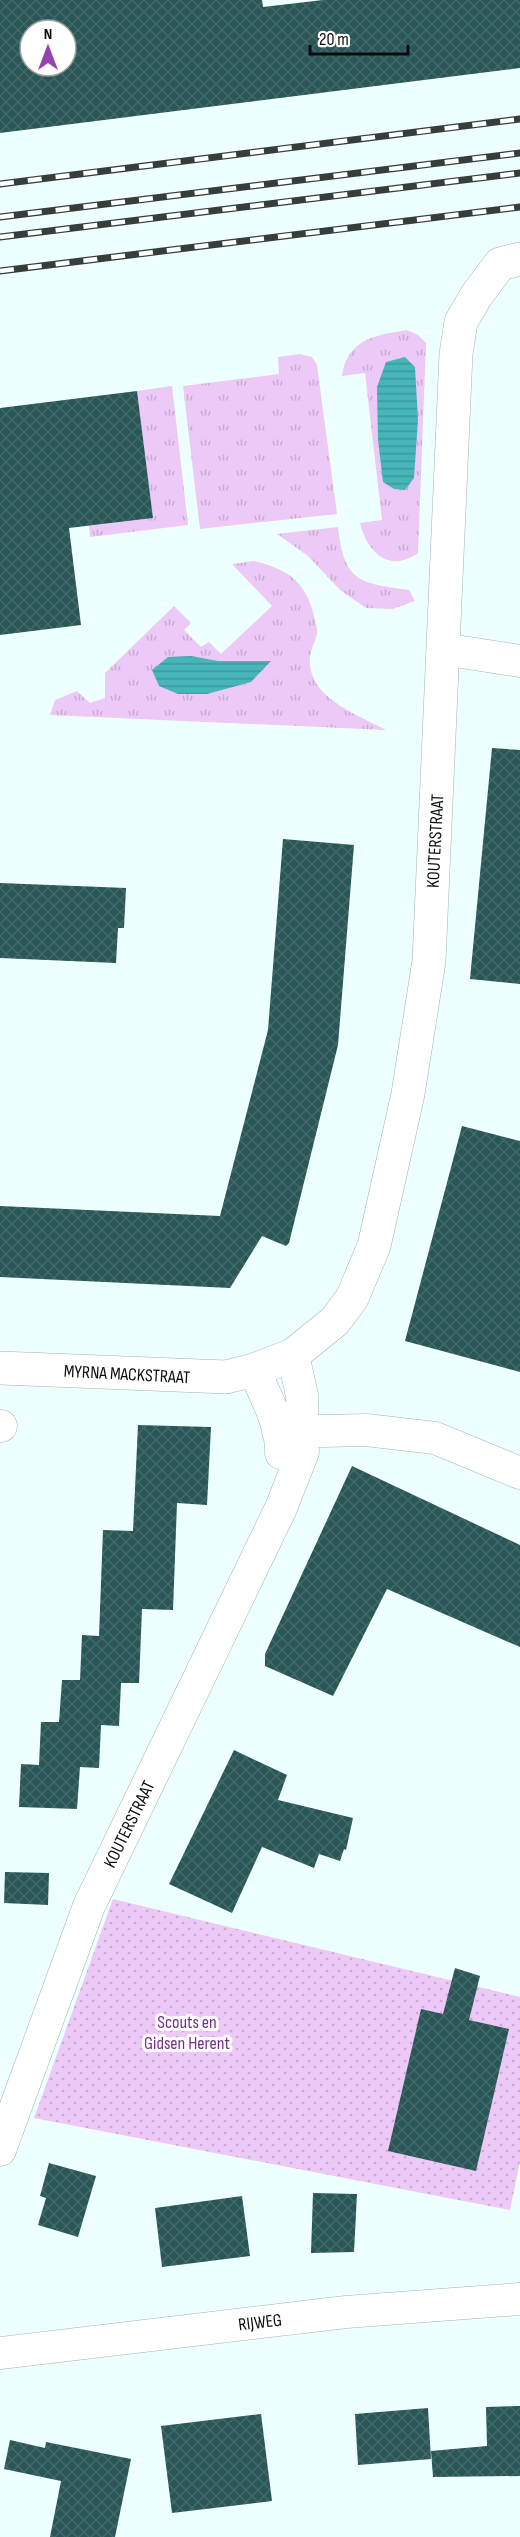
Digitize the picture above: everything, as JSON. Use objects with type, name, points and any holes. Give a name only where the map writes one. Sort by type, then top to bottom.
[{"type":"street","name":"KOUTERSTRAAT","points":[[290,1432],[254,1370],[293,1355],[335,1321],[352,1298],[374,1246],[408,1094],[429,961],[456,354],[461,322],[476,296],[500,264],[520,259]]},
{"type":"street","points":[[476,296],[520,282]]},
{"type":"street","points":[[443,649],[520,661]]},
{"type":"street","name":"KOUTERSTRAAT","points":[[0,2150],[89,1906],[281,1508],[281,1444],[290,1432],[302,1395],[293,1355]]},
{"type":"street","name":"MYRNA MACKSTRAAT","points":[[0,1368],[199,1378],[226,1377],[254,1370]]},
{"type":"street","points":[[290,1432],[366,1430],[435,1438],[520,1473]]},
{"type":"street","name":"RIJWEG","points":[[0,2353],[346,2312],[520,2299]]},
{"type":"green space","points":[[407,330],[418,335],[426,343],[418,553],[397,561],[388,560],[374,550],[363,533],[360,523],[382,520],[365,373],[342,376],[350,354],[365,341],[384,334]]},
{"type":"green space","points":[[300,354],[312,357],[317,365],[337,514],[200,529],[183,386],[279,374],[278,357]]},
{"type":"green space","points":[[172,386],[188,525],[90,537],[89,526],[153,518],[137,391]]},
{"type":"green space","points":[[338,527],[345,559],[357,576],[378,585],[409,590],[415,601],[393,609],[366,608],[340,590],[308,556],[277,534]]},
{"type":"green space","points":[[254,561],[290,576],[305,592],[317,629],[310,654],[310,668],[318,686],[345,709],[386,730],[50,715],[55,700],[77,691],[90,703],[105,698],[105,673],[174,606],[191,623],[184,630],[201,647],[209,642],[221,654],[272,606],[232,564]]},
{"type":"green space","name":"Scouts en Gidsen Herent","points":[[113,1899],[520,1997],[520,2162],[510,2210],[34,2118]]},
{"type":"water","points":[[405,357],[415,367],[418,420],[414,478],[405,490],[394,489],[383,482],[378,440],[377,387],[386,362]]},
{"type":"water","points":[[191,656],[218,661],[271,661],[251,682],[207,694],[178,694],[159,686],[152,670],[168,657]]},
{"type":"building","points":[[0,0],[262,0],[263,7],[323,0],[520,0],[520,68],[0,133]]},
{"type":"building","points":[[137,391],[153,518],[69,528],[81,625],[0,635],[0,408]]},
{"type":"building","points":[[492,748],[520,750],[520,984],[470,979]]},
{"type":"building","points":[[283,839],[354,845],[338,1045],[289,1243],[286,1246],[262,1236],[230,1288],[0,1277],[0,1206],[220,1216],[268,1030]]},
{"type":"building","points":[[0,883],[126,888],[124,928],[118,928],[116,963],[0,958]]},
{"type":"building","points":[[462,1126],[520,1141],[520,1372],[405,1341]]},
{"type":"building","points":[[138,1425],[211,1427],[207,1505],[177,1503],[173,1610],[142,1609],[139,1683],[121,1683],[119,1726],[101,1725],[99,1768],[80,1767],[77,1809],[19,1807],[21,1764],[39,1765],[41,1722],[59,1722],[62,1680],[80,1680],[82,1635],[99,1636],[103,1530],[133,1531]]},
{"type":"building","points":[[352,1466],[520,1545],[520,1647],[387,1589],[333,1696],[265,1666],[265,1654]]},
{"type":"building","points":[[234,1750],[287,1775],[278,1800],[353,1818],[346,1850],[344,1849],[340,1861],[319,1854],[314,1868],[262,1847],[232,1913],[169,1884]]},
{"type":"building","points":[[5,1872],[49,1873],[48,1905],[4,1903]]},
{"type":"building","points":[[455,1968],[480,1976],[469,2020],[509,2029],[476,2171],[388,2151],[421,2009],[443,2014]]},
{"type":"building","points":[[49,2163],[96,2176],[78,2237],[38,2225],[46,2198],[40,2196]]},
{"type":"building","points":[[313,2193],[357,2194],[354,2252],[311,2253]]},
{"type":"building","points":[[242,2196],[250,2256],[162,2267],[155,2208]]},
{"type":"building","points":[[520,2406],[520,2476],[433,2477],[431,2451],[487,2446],[486,2407]]},
{"type":"building","points":[[428,2408],[431,2459],[358,2465],[355,2414]]},
{"type":"building","points":[[261,2414],[272,2501],[172,2513],[161,2426]]},
{"type":"building","points":[[10,2440],[45,2448],[46,2442],[131,2459],[115,2537],[50,2537],[61,2481],[4,2469]]},
{"type":"railway","points":[[0,184],[520,119]]},
{"type":"railway","points":[[0,217],[520,153]]},
{"type":"railway","points":[[0,237],[520,173]]},
{"type":"railway","points":[[0,271],[520,207]]}]
